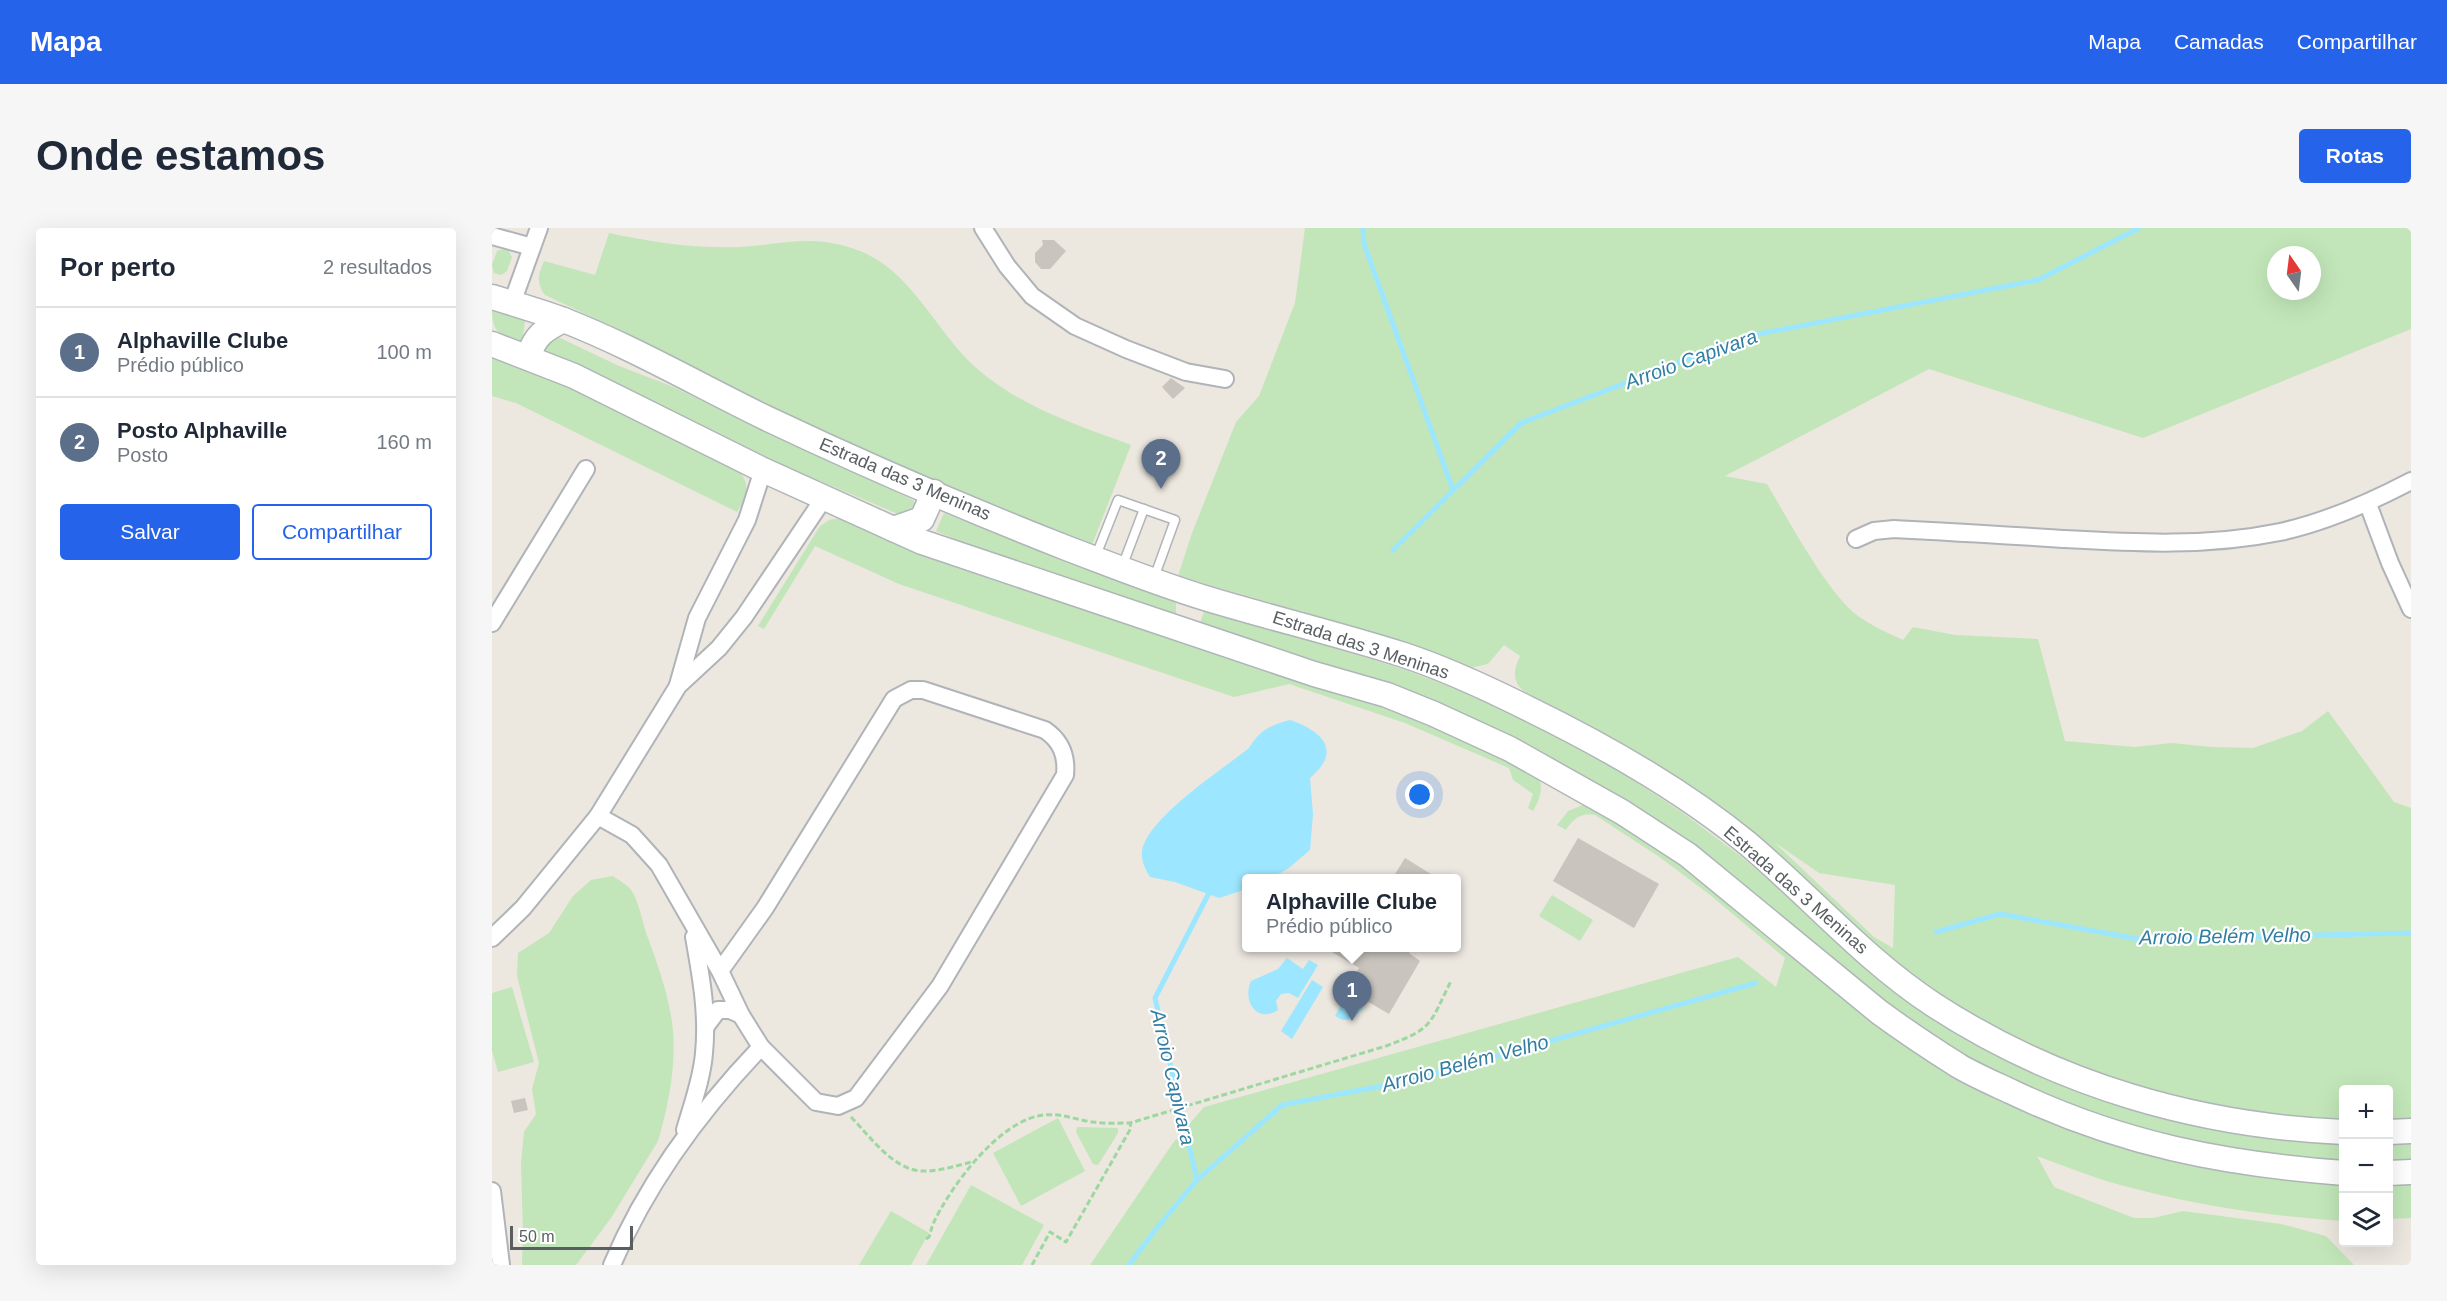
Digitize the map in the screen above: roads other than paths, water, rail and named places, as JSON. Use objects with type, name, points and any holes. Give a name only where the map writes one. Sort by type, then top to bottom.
[{"type":"main road","name":"Estrada das 3 Meninas","points":[[502,300],[564,320],[810,439],[1095,558],[1200,596],[1406,656],[1460,677],[1530,709],[1624,760],[1680,796],[1746,843],[1908,986],[1935,1005],[2022,1055],[2147,1103],[2194,1115],[2240,1123],[2339,1132]]},
{"type":"main road","points":[[528,357],[537,336],[545,329],[564,320]]},
{"type":"main road","points":[[493,343],[601,388],[763,470],[922,542],[1425,710],[1510,749],[1623,812],[1688,855],[1879,1012],[1911,1035],[1961,1067],[2050,1110],[2096,1128],[2195,1155],[2263,1166],[2339,1173]]},
{"type":"main road","points":[[893,529],[922,519],[934,492]]},
{"type":"main road","points":[[1190,632],[1200,596]]},
{"type":"main road","points":[[2393,1132],[2411,1131]]},
{"type":"main road","points":[[2393,1173],[2411,1172]]},
{"type":"street","points":[[502,300],[532,247],[539,228]]},
{"type":"street","points":[[983,228],[1007,266],[1032,296],[1067,321],[1126,349],[1186,372],[1225,379]]},
{"type":"street","points":[[492,236],[532,247]]},
{"type":"street","points":[[492,623],[586,469]]},
{"type":"street","points":[[678,686],[697,618],[747,520],[763,470]]},
{"type":"street","points":[[1856,539],[1874,531],[1894,528],[2140,543],[2195,544],[2281,532],[2368,504],[2411,481]]},
{"type":"street","points":[[492,938],[523,908],[598,816],[678,686],[719,648],[744,617],[824,498]]},
{"type":"street","points":[[2368,504],[2390,563],[2411,609]]},
{"type":"street","points":[[598,816],[632,835],[653,857],[720,971],[741,1015],[761,1047],[816,1102],[838,1106],[856,1098],[940,986],[1065,775],[1064,753],[1059,744],[1045,730],[923,690],[911,690],[894,699],[765,908],[720,971]]},
{"type":"street","points":[[682,1139],[704,1056],[706,1026],[703,987],[692,925]]},
{"type":"street","points":[[706,1026],[718,1010],[730,1010],[741,1015]]},
{"type":"street","points":[[612,1265],[652,1185],[682,1139],[728,1081],[761,1047]]},
{"type":"street","points":[[704,1056],[712,1073],[728,1081]]},
{"type":"street","points":[[492,1191],[501,1265]]},
{"type":"lane","points":[[1095,558],[1118,500],[1175,520],[1154,579]]},
{"type":"lane","points":[[1121,568],[1144,509]]},
{"type":"water","points":[[1290,720],[1319,736],[1327,750],[1320,768],[1310,778],[1313,814],[1310,850],[1294,864],[1277,874],[1242,874],[1242,891],[1219,898],[1175,882],[1150,877],[1142,858],[1142,851],[1147,838],[1157,824],[1171,809],[1249,748],[1262,733],[1272,726]]},
{"type":"water","points":[[1287,958],[1303,969],[1309,960],[1318,965],[1298,998],[1289,993],[1281,994],[1276,1001],[1278,1010],[1270,1014],[1258,1012],[1253,1008],[1248,996],[1251,981],[1278,969]]},
{"type":"water","points":[[1312,980],[1323,987],[1292,1039],[1281,1031]]},
{"type":"water","points":[[1345,997],[1363,1008],[1353,1019],[1343,1020],[1335,1016]]},
{"type":"waterway","points":[[1363,228],[1364,244],[1453,490]]},
{"type":"waterway","name":"Arroio Capivara","points":[[1393,550],[1521,423],[1748,336],[2038,280],[2139,228]]},
{"type":"waterway","name":"Arroio Capivara","points":[[1129,1265],[1197,1180],[1155,998],[1211,889]]},
{"type":"waterway","name":"Arroio Belém Velho","points":[[1936,932],[2000,914],[2138,939],[2411,933]]},
{"type":"waterway","name":"Arroio Belém Velho","points":[[1197,1180],[1282,1105],[1408,1081],[1756,983]]},
{"type":"place","name":"Posto Alphaville","points":[[1161,489]]},
{"type":"place","name":"Alphaville Clube","points":[[1352,1021]]}]
